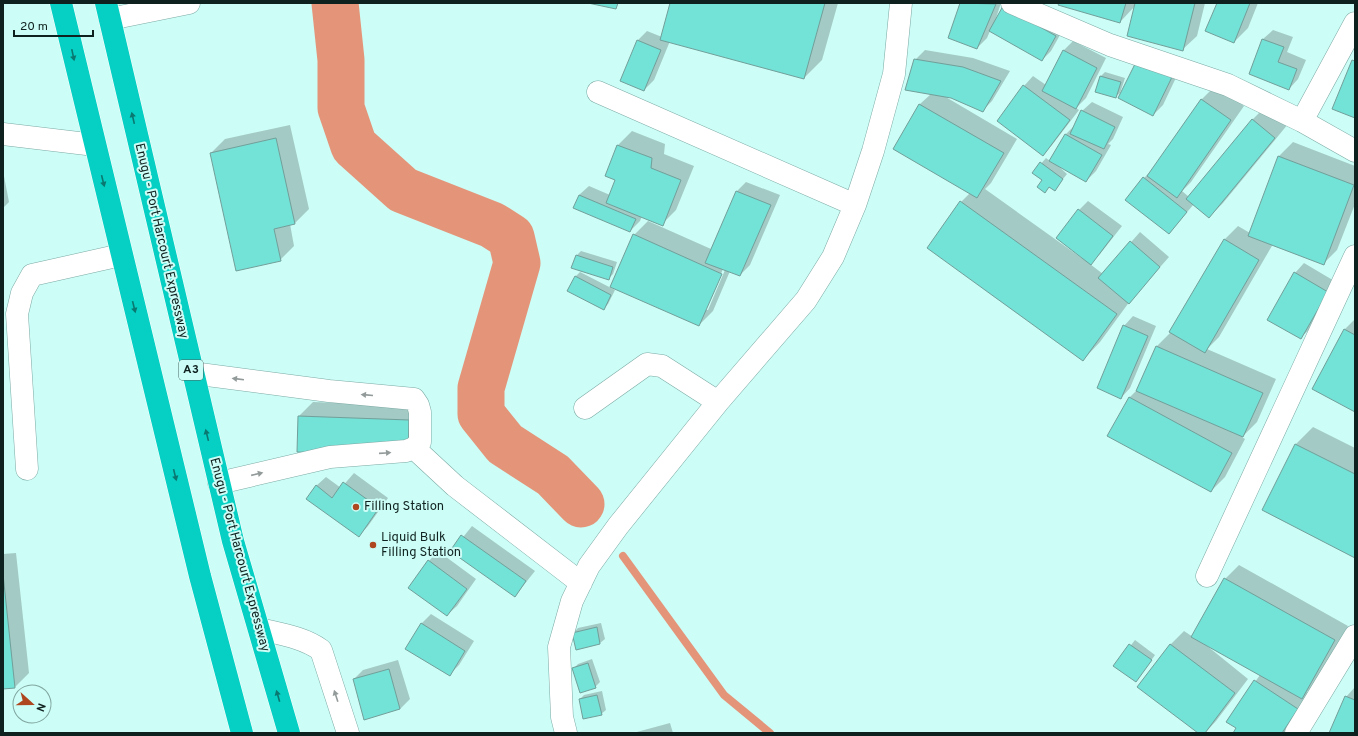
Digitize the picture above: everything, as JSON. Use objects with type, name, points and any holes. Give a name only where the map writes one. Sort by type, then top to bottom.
[{"type":"highway","points":[[61,3],[200,576],[242,733]]},
{"type":"highway","name":"Enugu - Port Harcourt Expressway","points":[[108,11],[219,483],[289,733]]},
{"type":"street","points":[[108,11],[189,3]]},
{"type":"street","points":[[566,733],[562,717],[559,647],[572,601],[585,574],[618,526],[718,402],[806,300],[833,257],[855,205],[873,151],[894,74],[901,3]]},
{"type":"street","points":[[1012,3],[1110,45],[1228,85],[1302,121],[1355,151]]},
{"type":"street","points":[[1302,121],[1355,23]]},
{"type":"street","points":[[598,92],[855,205]]},
{"type":"street","points":[[3,134],[95,145]]},
{"type":"street","points":[[27,469],[17,314],[22,293],[32,276],[121,255]]},
{"type":"street","points":[[1207,576],[1355,256]]},
{"type":"street","points":[[585,408],[647,364],[662,366],[718,402]]},
{"type":"street","points":[[192,373],[329,391],[414,399],[420,412],[420,442],[414,448],[406,451],[330,457],[219,483]]},
{"type":"street","points":[[414,448],[455,486],[585,574]]},
{"type":"street","points":[[259,629],[303,640],[311,643],[321,650],[348,733]]},
{"type":"street","points":[[1296,733],[1355,636]]},
{"type":"building","points":[[588,3],[618,3],[616,9]]},
{"type":"building","points":[[670,3],[825,3],[804,79],[660,40]]},
{"type":"building","points":[[960,3],[996,4],[977,49],[948,38]]},
{"type":"building","points":[[1059,3],[1126,3],[1120,23],[1058,5]]},
{"type":"building","points":[[1135,3],[1195,3],[1183,51],[1127,36]]},
{"type":"building","points":[[1217,3],[1250,3],[1234,43],[1205,31]]},
{"type":"building","points":[[1003,6],[1056,36],[1042,61],[989,31]]},
{"type":"building","points":[[1262,39],[1284,47],[1278,62],[1297,69],[1289,90],[1249,74]]},
{"type":"building","points":[[637,40],[661,50],[644,91],[620,81]]},
{"type":"building","points":[[1063,50],[1097,68],[1076,109],[1042,91]]},
{"type":"building","points":[[1138,58],[1173,75],[1153,116],[1118,98]]},
{"type":"building","points":[[914,59],[963,67],[1001,81],[983,112],[951,98],[905,90]]},
{"type":"building","points":[[1352,60],[1355,61],[1355,118],[1332,109]]},
{"type":"building","points":[[1100,76],[1121,82],[1116,98],[1095,92]]},
{"type":"building","points":[[1023,85],[1070,120],[1043,156],[997,121]]},
{"type":"building","points":[[1201,99],[1231,120],[1177,198],[1147,176]]},
{"type":"building","points":[[919,104],[1004,153],[977,198],[893,149]]},
{"type":"building","points":[[1081,110],[1115,127],[1104,149],[1070,134]]},
{"type":"building","points":[[1252,119],[1275,138],[1209,218],[1186,199]]},
{"type":"building","points":[[1065,134],[1102,155],[1086,182],[1049,161]]},
{"type":"building","points":[[276,138],[295,224],[274,229],[281,261],[236,271],[210,153]]},
{"type":"building","points":[[617,145],[652,158],[651,168],[681,180],[663,226],[606,203],[615,180],[605,176]]},
{"type":"building","points":[[1278,156],[1354,185],[1324,265],[1248,236]]},
{"type":"building","points":[[1040,162],[1063,179],[1055,191],[1049,187],[1045,193],[1037,187],[1042,180],[1032,173]]},
{"type":"building","points":[[1143,177],[1187,212],[1169,234],[1125,200]]},
{"type":"building","points":[[736,191],[771,205],[740,276],[705,263]]},
{"type":"building","points":[[579,195],[636,219],[630,232],[573,208]]},
{"type":"building","points":[[960,201],[1117,314],[1083,361],[927,248]]},
{"type":"building","points":[[1078,209],[1113,236],[1091,265],[1056,238]]},
{"type":"building","points":[[633,234],[722,274],[699,326],[610,287]]},
{"type":"building","points":[[1224,239],[1259,260],[1205,353],[1169,332]]},
{"type":"building","points":[[1130,241],[1160,267],[1129,304],[1098,278]]},
{"type":"building","points":[[576,255],[613,267],[609,280],[571,268]]},
{"type":"building","points":[[1294,272],[1328,292],[1301,339],[1267,320]]},
{"type":"building","points":[[575,276],[611,295],[604,310],[567,291]]},
{"type":"building","points":[[1123,325],[1148,336],[1121,399],[1097,388]]},
{"type":"building","points":[[1344,329],[1355,335],[1355,412],[1312,389]]},
{"type":"building","points":[[1156,346],[1263,393],[1243,437],[1136,391]]},
{"type":"building","points":[[1129,397],[1232,453],[1211,492],[1107,436]]},
{"type":"building","points":[[298,416],[409,420],[408,456],[297,452]]},
{"type":"building","points":[[1295,444],[1355,474],[1355,558],[1262,510]]},
{"type":"building","points":[[343,482],[379,508],[359,537],[306,499],[316,485],[332,498]]},
{"type":"building","points":[[461,535],[526,581],[515,597],[450,551]]},
{"type":"building","points":[[428,560],[467,589],[447,616],[408,588]]},
{"type":"building","points":[[3,574],[15,684],[12,684],[12,688],[3,689]]},
{"type":"building","points":[[1224,578],[1335,640],[1302,699],[1191,637]]},
{"type":"building","points":[[421,623],[465,651],[450,676],[405,649]]},
{"type":"building","points":[[597,627],[600,644],[576,650],[572,633]]},
{"type":"building","points":[[1129,644],[1152,660],[1136,682],[1113,666]]},
{"type":"building","points":[[1170,644],[1235,693],[1205,733],[1198,733],[1137,687]]},
{"type":"building","points":[[588,663],[596,688],[580,693],[572,668]]},
{"type":"building","points":[[389,669],[400,709],[364,720],[353,679]]},
{"type":"building","points":[[1254,680],[1298,709],[1282,733],[1233,733],[1236,728],[1226,722]]},
{"type":"building","points":[[597,695],[602,715],[583,719],[579,699]]},
{"type":"building","points":[[1345,696],[1355,700],[1355,733],[1329,733]]},
{"type":"waterway","points":[[335,3],[341,60],[341,108],[354,146],[403,190],[492,225],[511,237],[517,263],[481,388],[481,414],[505,444],[553,475],[581,504]]},
{"type":"waterway","points":[[623,556],[724,695],[770,733]]},
{"type":"place","name":"Filling Station","points":[[356,507]]},
{"type":"place","name":"Liquid Bulk Filling Station","points":[[373,545]]}]
